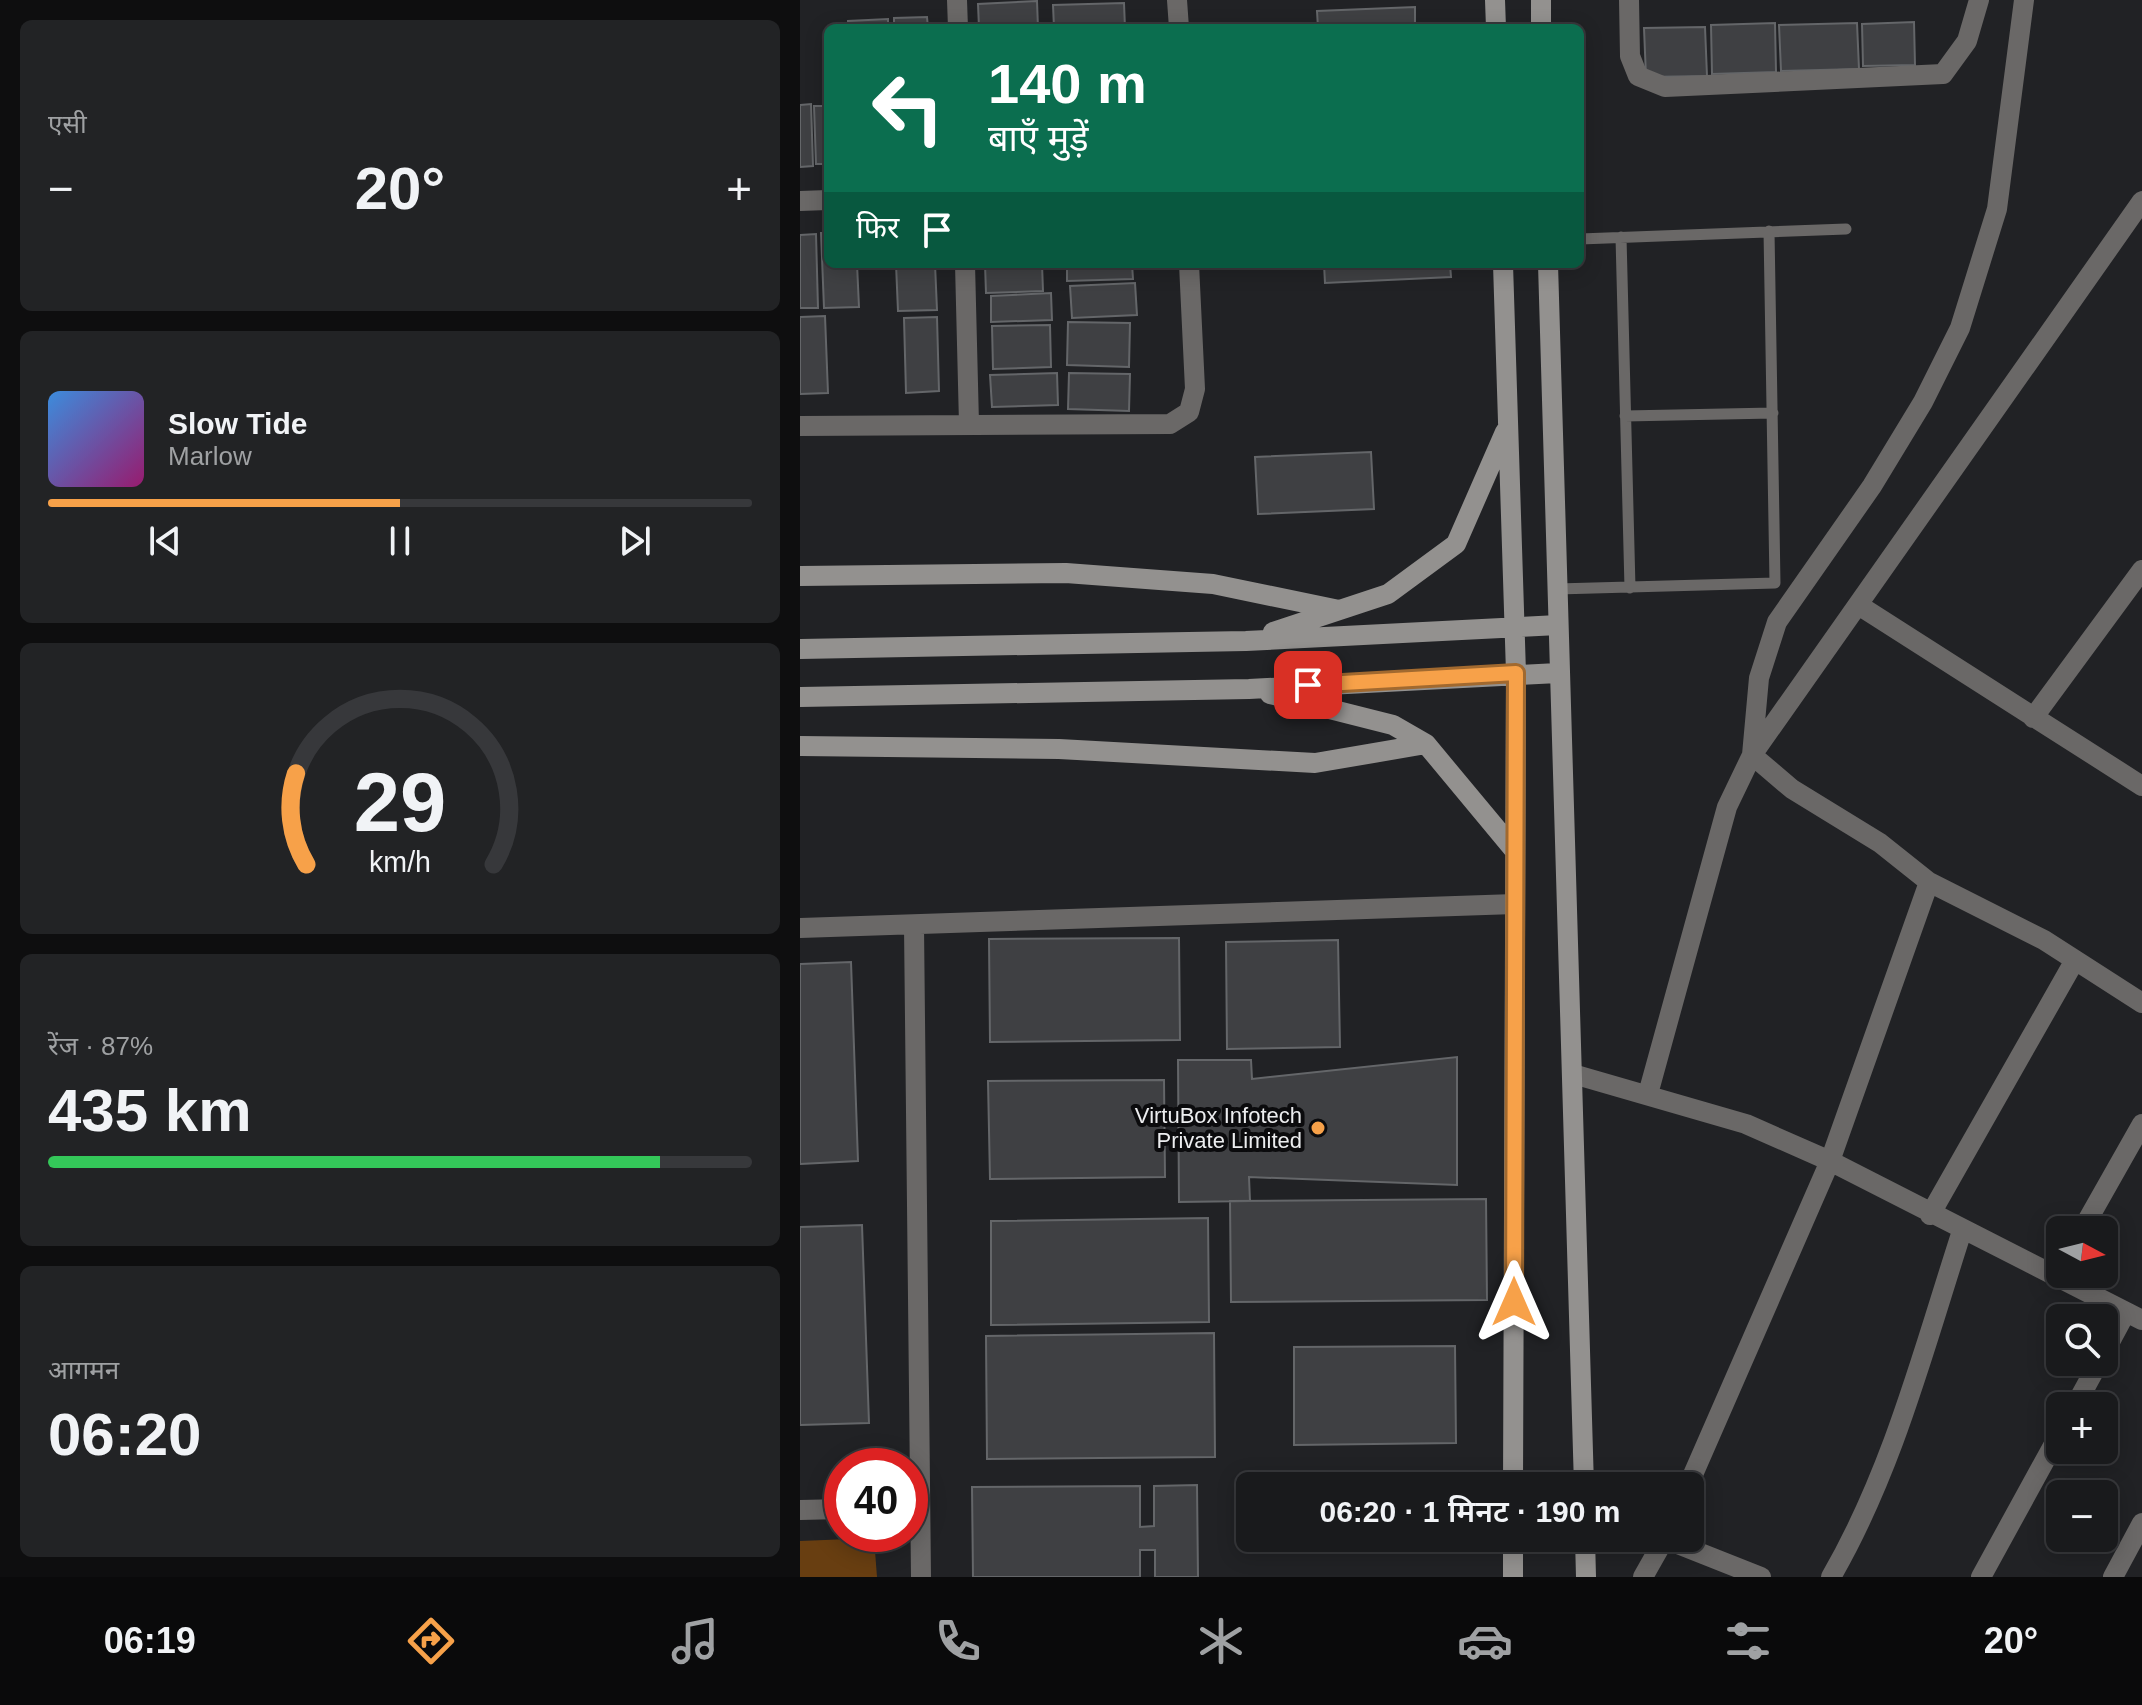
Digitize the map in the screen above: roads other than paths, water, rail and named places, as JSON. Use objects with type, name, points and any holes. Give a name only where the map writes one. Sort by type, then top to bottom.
[{"type":"street","points":[[957,0],[958,24]]},
{"type":"street","points":[[1177,0],[1179,24]]},
{"type":"street","points":[[1495,0],[1496,24]]},
{"type":"street","points":[[1541,0],[1541,24]]},
{"type":"street","points":[[1629,0],[1630,56],[1638,76],[1665,87],[1943,74],[1967,41],[1979,0]]},
{"type":"street","points":[[1752,755],[1759,678],[1777,622],[1872,486],[1923,402],[1960,328],[1997,209],[2024,0]]},
{"type":"street","points":[[800,201],[824,200]]},
{"type":"street","points":[[1648,1094],[1727,807],[1752,755],[1860,606],[2142,201]]},
{"type":"street","points":[[965,268],[969,424]]},
{"type":"street","points":[[800,426],[1170,424],[1189,412],[1195,389],[1189,268]]},
{"type":"street","points":[[1503,268],[1516,673],[1513,1472]]},
{"type":"street","points":[[1548,268],[1584,1472]]},
{"type":"street","points":[[1246,641],[1388,594],[1456,544],[1508,424]]},
{"type":"street","points":[[2033,718],[2142,570]]},
{"type":"street","points":[[800,576],[1066,573],[1213,584],[1339,610]]},
{"type":"street","points":[[1860,606],[2142,786]]},
{"type":"street","points":[[800,649],[1246,641],[1558,625]]},
{"type":"street","points":[[800,697],[1249,689],[1558,673]]},
{"type":"street","points":[[1249,689],[1393,725],[1426,744],[1515,851]]},
{"type":"street","points":[[800,746],[1059,749],[1315,763],[1426,744]]},
{"type":"street","points":[[1752,755],[1792,789],[1880,843],[1929,882],[2044,940],[2142,1003]]},
{"type":"street","points":[[1694,1472],[1830,1161],[1929,882]]},
{"type":"street","points":[[800,928],[1515,904]]},
{"type":"street","points":[[914,926],[915,1448]]},
{"type":"street","points":[[1930,1215],[2075,960]]},
{"type":"street","points":[[1573,1074],[1746,1124],[1830,1161],[1962,1231],[2046,1267]]},
{"type":"street","points":[[2090,1216],[2142,1124]]},
{"type":"street","points":[[1831,1577],[1878,1479],[1909,1400],[1962,1231]]},
{"type":"street","points":[[2085,1288],[2134,1316],[2118,1336]]},
{"type":"street","points":[[1981,1577],[2046,1459]]},
{"type":"street","points":[[800,1510],[824,1509]]},
{"type":"street","points":[[2113,1577],[2142,1523]]},
{"type":"street","points":[[919,1552],[921,1577]]},
{"type":"street","points":[[1513,1552],[1513,1577]]},
{"type":"street","points":[[1585,1552],[1586,1577]]},
{"type":"street","points":[[1643,1577],[1657,1552]]},
{"type":"street","points":[[1698,1552],[1761,1577]]},
{"type":"lane","points":[[1584,239],[1846,229]]},
{"type":"lane","points":[[1557,589],[1775,583],[1769,231]]},
{"type":"lane","points":[[1621,237],[1630,588]]},
{"type":"lane","points":[[1625,416],[1773,413]]},
{"type":"place","name":"VirtuBox Infotech Private Limited","points":[[1318,1128]]}]
